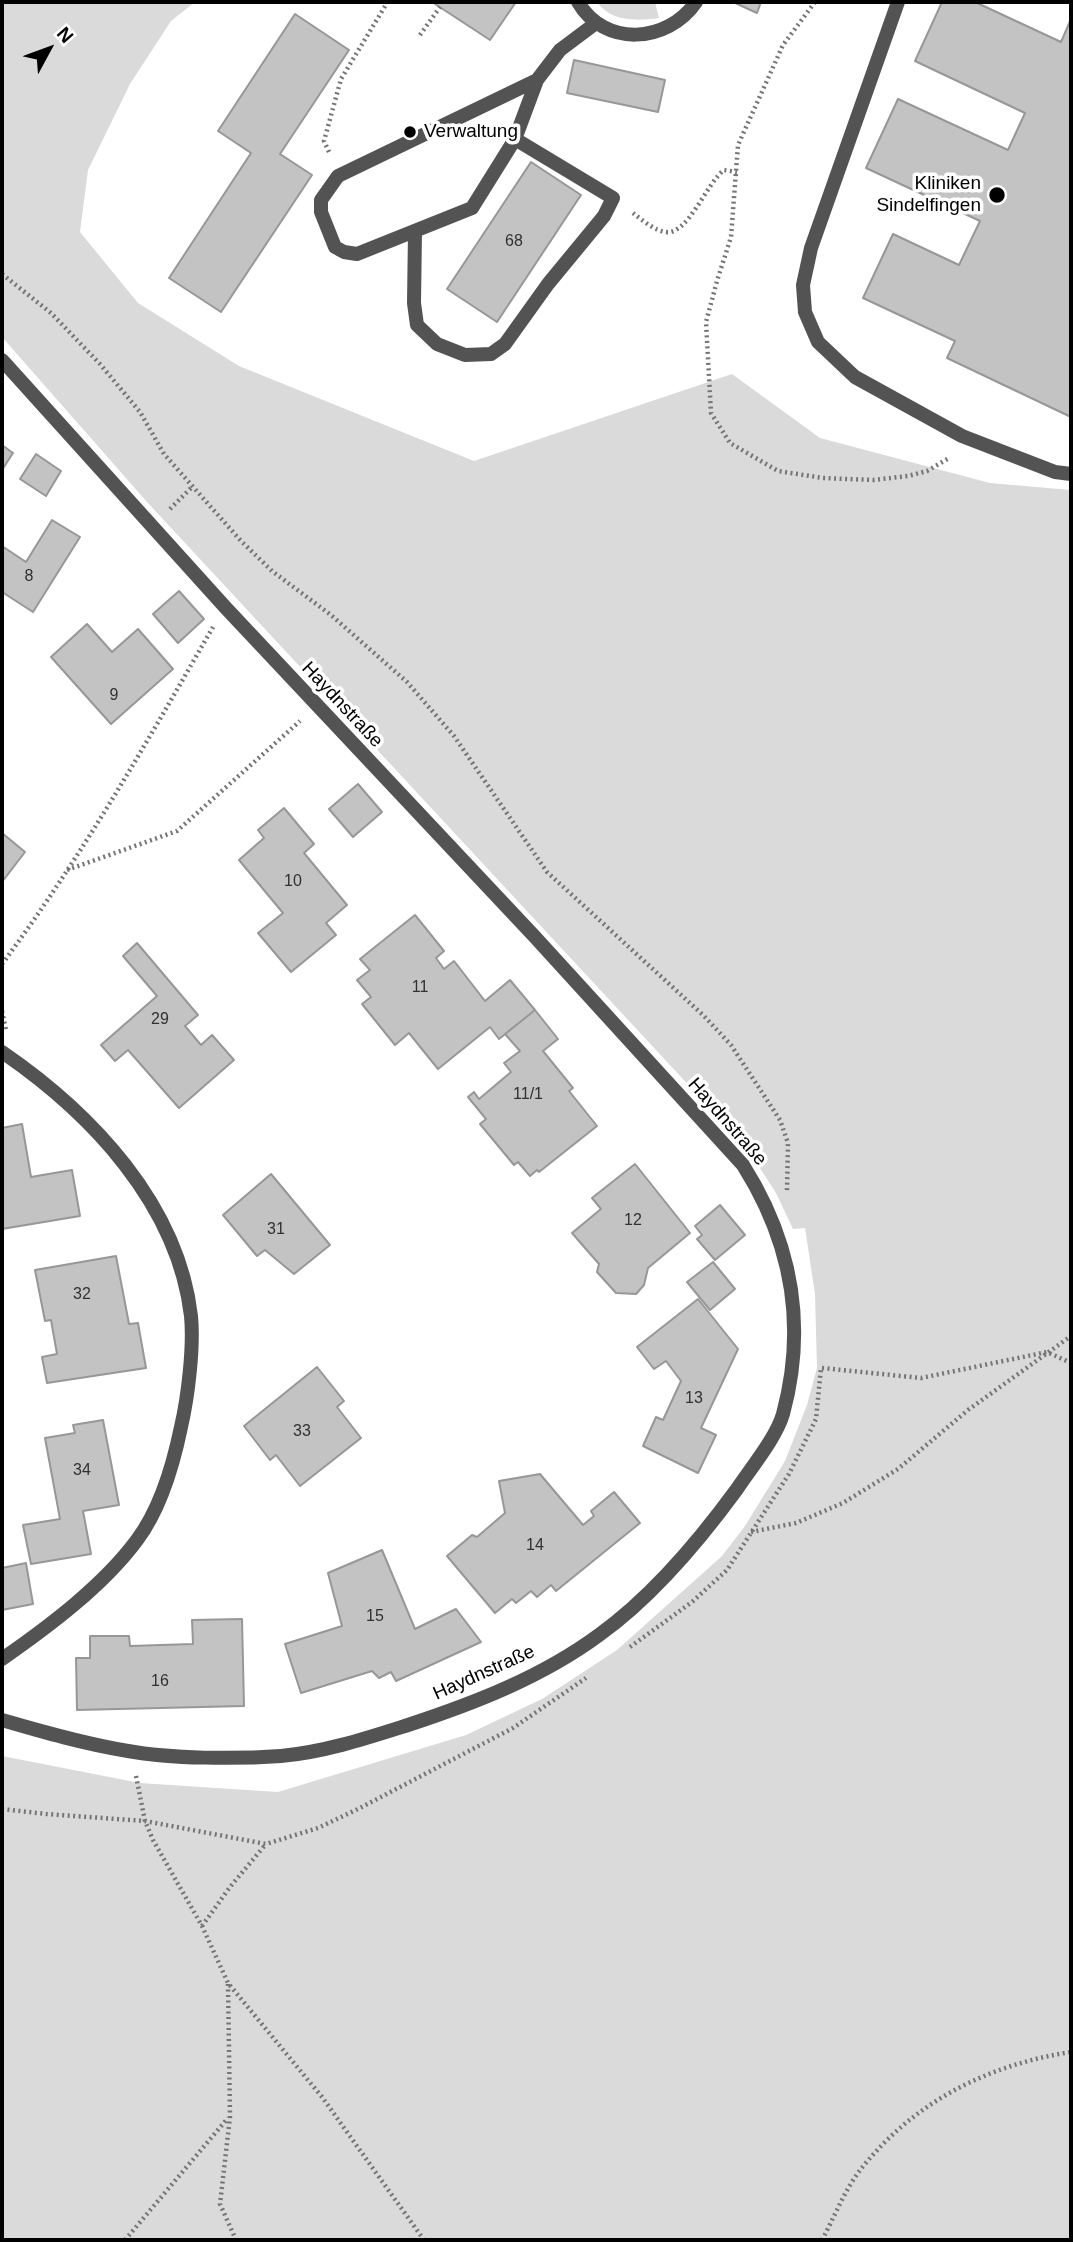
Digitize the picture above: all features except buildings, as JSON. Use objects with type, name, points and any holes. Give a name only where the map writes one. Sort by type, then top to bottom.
[{"type":"street","points":[[578,2],[596,23],[628,36],[662,32],[687,14],[696,2]]},
{"type":"street","points":[[898,2],[811,248],[803,285],[804,312],[818,342],[855,377],[962,436],[1055,472],[1071,474]]},
{"type":"street","points":[[537,80],[338,176],[321,200],[321,212],[335,247],[344,253],[357,254],[472,208],[515,139],[537,80],[560,50],[596,23]]},
{"type":"street","points":[[415,231],[414,303],[417,325],[437,344],[465,355],[491,354],[505,344],[548,284],[604,216],[612,198],[515,139]]},
{"type":"street","name":"Haydnstraße","points":[[2,360],[225,607],[535,937],[743,1165],[762,1195],[773,1222],[790,1278],[794,1321],[793,1359],[782,1417],[761,1454],[706,1531],[656,1585],[600,1635],[526,1679],[447,1712],[350,1743],[282,1756],[206,1757],[131,1752],[49,1734],[2,1720]]},
{"type":"street","points":[[2,1052],[52,1089],[91,1125],[135,1178],[171,1240],[184,1281],[191,1318],[188,1399],[172,1467],[158,1503],[138,1539],[103,1578],[34,1637],[2,1659]]},
{"type":"path","points":[[338,176],[324,141],[341,79],[386,2]]},
{"type":"path","points":[[420,35],[440,7]]},
{"type":"path","points":[[627,210],[664,232],[675,232],[686,223],[714,178],[724,170],[737,172]]},
{"type":"path","points":[[2,275],[51,313],[100,364],[140,412],[164,454],[241,541],[272,571],[331,615],[407,682],[454,736],[547,872],[703,1015],[731,1045],[780,1120],[788,1143],[787,1202],[773,1222]]},
{"type":"path","points":[[152,526],[193,486]]},
{"type":"path","points":[[2,964],[34,921],[124,782],[225,607]]},
{"type":"path","points":[[66,870],[177,831],[317,706]]},
{"type":"path","points":[[751,1532],[796,1523],[844,1503],[898,1469],[968,1410],[1071,1336]]},
{"type":"path","points":[[821,1368],[921,1378],[1047,1352],[1071,1363]]},
{"type":"path","points":[[131,1752],[145,1821],[202,1926],[228,1983],[322,2096],[424,2240]]},
{"type":"path","points":[[2,1809],[145,1821],[266,1844],[230,1886],[202,1926]]},
{"type":"path","points":[[228,1983],[230,2117],[220,2204],[236,2240]]},
{"type":"path","points":[[822,2240],[859,2171],[905,2122],[954,2088],[1037,2057],[1071,2052]]},
{"type":"path","points":[[125,2240],[230,2117]]},
{"type":"shaded area","points":[[2,2],[195,2],[171,21],[130,84],[88,170],[80,232],[138,303],[239,366],[474,461],[732,374],[820,438],[990,483],[1071,490],[1071,2240],[2,2240],[2,1756],[140,1783],[278,1792],[466,1735],[542,1699],[617,1650],[722,1556],[745,1526],[785,1461],[807,1405],[817,1368],[815,1294],[805,1228],[793,1229],[776,1193],[747,1148],[147,502],[2,337]]},
{"type":"shaded area","points":[[597,2],[655,2],[659,18],[633,20],[617,17]]},
{"type":"place","name":"Verwaltung","points":[[410,132]]},
{"type":"place","name":"Kliniken Sindelfingen","points":[[997,195]]}]
